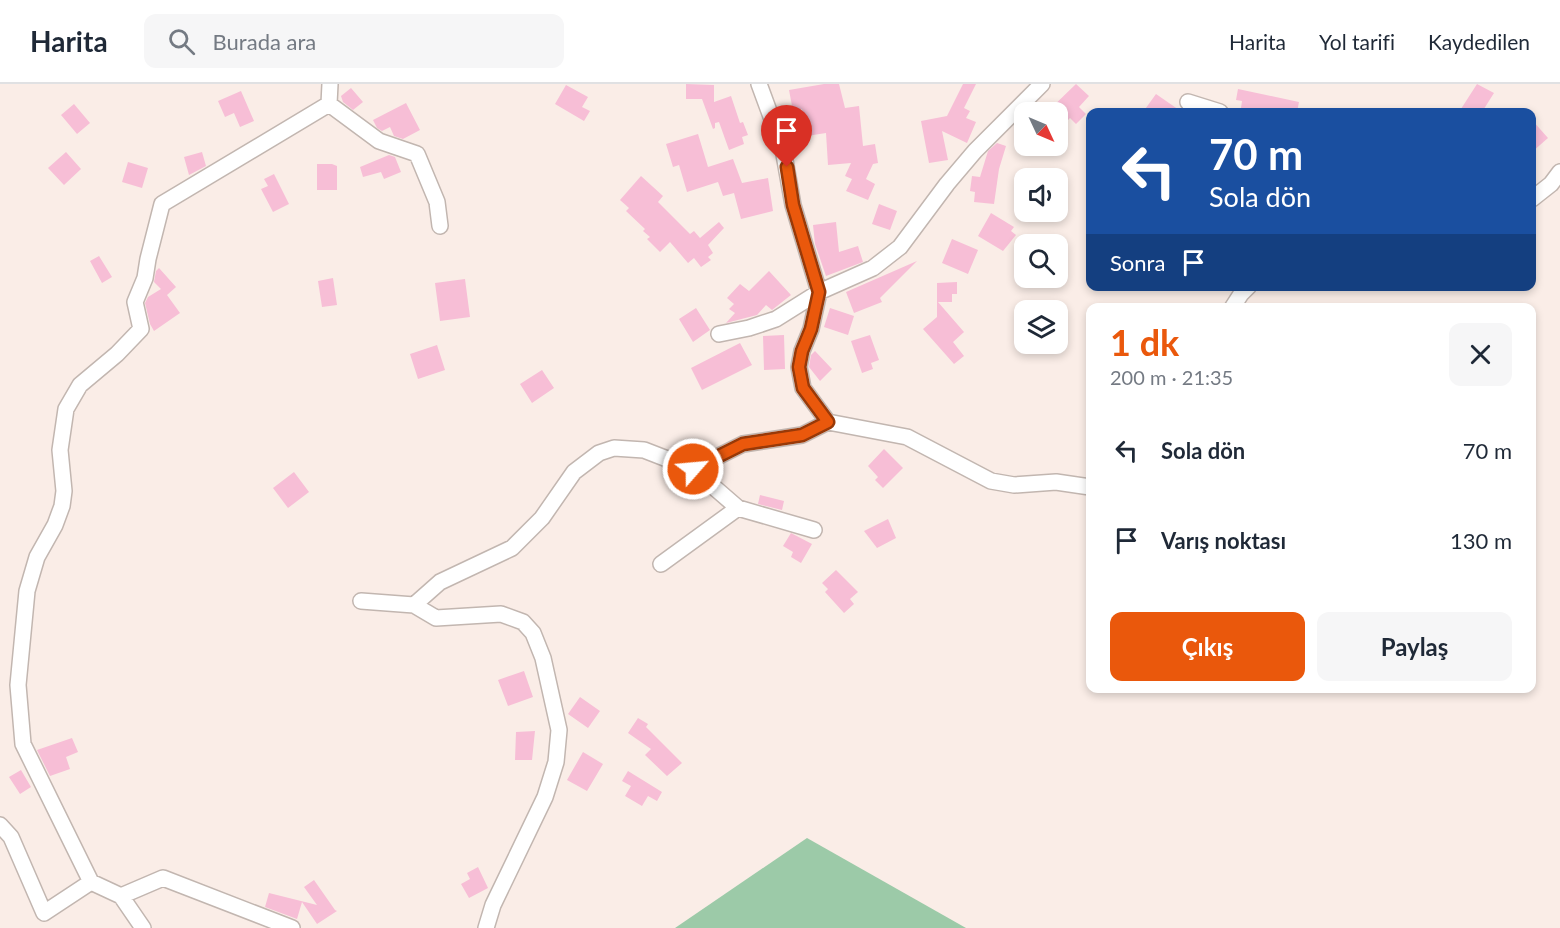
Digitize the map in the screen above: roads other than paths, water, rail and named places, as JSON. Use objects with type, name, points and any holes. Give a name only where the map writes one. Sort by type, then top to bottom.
[{"type":"street","points":[[329,104],[330,84]]},
{"type":"street","points":[[759,84],[783,149],[793,205],[819,292],[811,329],[802,351],[799,367],[803,388],[828,422]]},
{"type":"street","points":[[719,334],[749,328],[776,319],[819,292],[873,268],[900,247],[969,158],[1042,84]]},
{"type":"street","points":[[1188,102],[1207,108]]},
{"type":"street","points":[[329,104],[379,141],[417,154],[437,202],[440,226]]},
{"type":"street","points":[[143,928],[120,896],[91,882],[23,744],[18,685],[27,591],[37,557],[55,525],[62,506],[64,491],[60,450],[66,409],[80,385],[117,354],[141,328],[135,302],[145,278],[162,204],[329,104]]},
{"type":"street","points":[[1536,196],[1551,184],[1560,172]]},
{"type":"street","points":[[693,469],[743,444],[802,435],[828,422],[907,437],[991,481],[1014,485],[1056,482],[1086,486]]},
{"type":"street","points":[[414,604],[440,582],[512,548],[542,518],[574,472],[598,453],[614,448],[644,450],[693,469],[738,508],[813,530]]},
{"type":"street","points":[[662,564],[738,508]]},
{"type":"street","points":[[361,600],[414,604],[436,618],[501,614],[523,622],[533,633],[543,658],[559,730],[556,762],[545,797],[493,905],[486,928]]},
{"type":"street","points":[[0,825],[11,837],[44,913],[91,882]]},
{"type":"street","points":[[120,896],[163,878],[292,928]]}]
